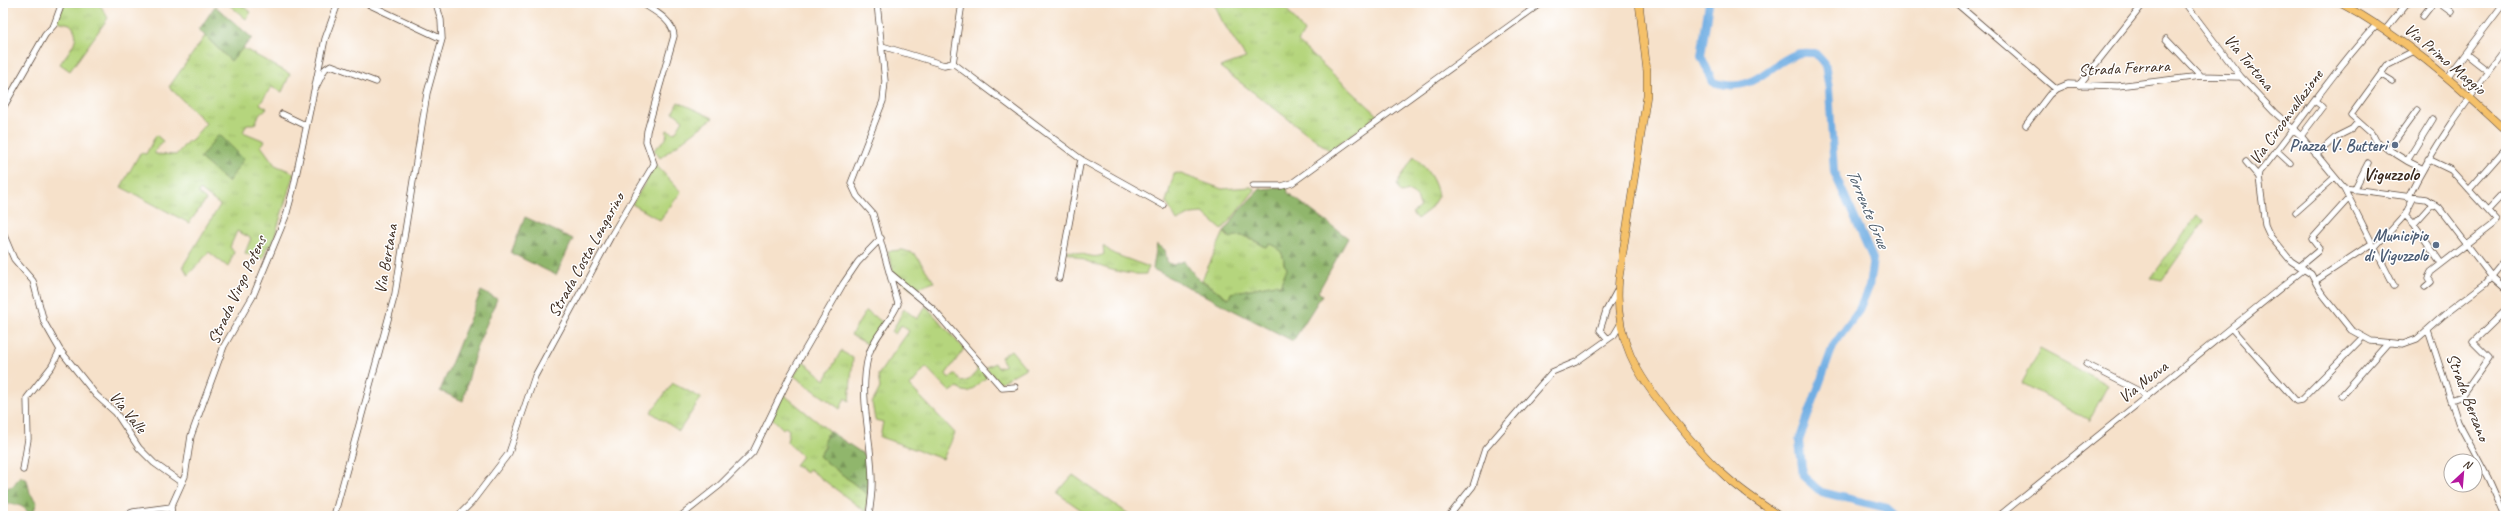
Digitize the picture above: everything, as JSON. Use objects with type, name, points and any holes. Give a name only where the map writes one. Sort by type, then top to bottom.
[{"type":"main road","points":[[1638,3],[1647,71],[1647,95],[1618,289],[1620,325],[1627,351],[1651,392],[1709,461],[1736,485],[1779,516]]},
{"type":"main road","name":"Via Primo Maggio","points":[[2340,3],[2386,29],[2448,77],[2506,131]]},
{"type":"street","points":[[3,108],[45,35],[54,25],[62,3]]},
{"type":"street","name":"Strada Virgo Potens","points":[[171,507],[182,483],[192,436],[224,346],[253,296],[286,216],[293,190],[312,93],[327,32],[338,3]]},
{"type":"street","points":[[366,3],[442,39]]},
{"type":"street","name":"Via Bertana","points":[[334,516],[390,316],[414,182],[427,93],[442,39],[441,20],[436,3]]},
{"type":"street","name":"Strada Costa Longarino","points":[[458,516],[471,504],[509,453],[535,376],[611,236],[654,164],[646,141],[647,131],[674,36],[674,30],[662,17],[642,3]]},
{"type":"street","points":[[869,516],[872,485],[864,394],[865,372],[871,347],[894,314],[898,304],[891,273],[873,214],[857,196],[851,183],[883,101],[885,82],[877,3]]},
{"type":"street","points":[[953,64],[962,3]]},
{"type":"street","points":[[1254,186],[1282,186],[1292,182],[1541,3]]},
{"type":"street","points":[[1956,3],[2056,89]]},
{"type":"street","points":[[2079,85],[2144,3]]},
{"type":"street","name":"Via Tortona","points":[[2185,3],[2241,77],[2293,130],[2301,136],[2334,178],[2344,188],[2372,246],[2394,286]]},
{"type":"street","points":[[2423,16],[2433,3]]},
{"type":"street","points":[[2439,3],[2451,12]]},
{"type":"street","points":[[2448,77],[2504,3]]},
{"type":"street","points":[[2386,29],[2404,4]]},
{"type":"street","name":"Via Circonvallazione","points":[[2377,24],[2324,86],[2315,101],[2259,177],[2265,225],[2270,236],[2291,261],[2302,268],[2315,281],[2321,292],[2351,330],[2362,338],[2387,344],[2403,344],[2417,340],[2486,283],[2506,259]]},
{"type":"street","points":[[2166,40],[2202,76]]},
{"type":"street","points":[[882,46],[944,65],[953,64],[1081,159],[1163,205]]},
{"type":"street","points":[[2315,281],[2372,246],[2405,215],[2422,169],[2428,159],[2469,96],[2506,49]]},
{"type":"street","points":[[2414,51],[2388,64],[2382,76],[2351,116],[2371,133],[2375,141],[2388,150],[2408,159],[2422,169]]},
{"type":"street","points":[[2466,54],[2489,72]]},
{"type":"street","points":[[312,93],[325,69],[331,65],[376,82]]},
{"type":"street","name":"Strada Ferrara","points":[[2026,125],[2040,105],[2056,89],[2068,84],[2118,86],[2202,76],[2241,77]]},
{"type":"street","points":[[2382,76],[2392,81]]},
{"type":"street","points":[[2301,136],[2322,107],[2315,101]]},
{"type":"street","points":[[2388,150],[2417,110]]},
{"type":"street","points":[[282,114],[305,125]]},
{"type":"street","points":[[2408,159],[2433,119]]},
{"type":"street","points":[[2316,154],[2336,137],[2352,129],[2358,122]]},
{"type":"street","points":[[2469,190],[2506,148]]},
{"type":"street","points":[[2277,151],[2290,163]]},
{"type":"street","points":[[1059,278],[1081,159]]},
{"type":"street","points":[[2425,287],[2430,282],[2428,278],[2430,274],[2441,263],[2467,246],[2497,221],[2451,170],[2428,159]]},
{"type":"street","points":[[2246,162],[2259,177]]},
{"type":"street","points":[[2354,190],[2368,163]]},
{"type":"street","points":[[2296,212],[2334,178]]},
{"type":"street","points":[[2344,188],[2410,199],[2426,199],[2439,208],[2491,276],[2506,289]]},
{"type":"street","points":[[2488,210],[2504,193]]},
{"type":"street","name":"Via Nuova","points":[[1999,516],[2232,329],[2302,268],[2318,251],[2319,248],[2312,239],[2349,198]]},
{"type":"street","points":[[2414,224],[2432,203]]},
{"type":"street","points":[[2405,215],[2414,224],[2441,263]]},
{"type":"street","name":"Via Valle","points":[[3,233],[14,259],[32,281],[44,322],[60,350],[96,395],[116,413],[139,448],[154,463],[182,483]]},
{"type":"street","points":[[681,516],[720,485],[753,452],[791,374],[842,284],[858,262],[881,238]]},
{"type":"street","points":[[891,273],[932,308],[1002,388],[1015,387]]},
{"type":"street","points":[[1608,339],[1600,330],[1606,311],[1618,289]]},
{"type":"street","points":[[2451,400],[2462,396],[2489,358],[2473,342],[2506,310]]},
{"type":"street","points":[[1449,516],[1473,486],[1485,449],[1552,372],[1576,362],[1608,339],[1620,325]]},
{"type":"street","points":[[2232,329],[2296,401],[2300,400],[2362,338]]},
{"type":"street","name":"Strada Berzano","points":[[2428,330],[2463,434],[2488,478],[2505,516]]},
{"type":"street","points":[[2342,395],[2387,344]]},
{"type":"street","points":[[23,470],[28,439],[27,398],[52,366],[60,350]]},
{"type":"street","points":[[2086,364],[2141,392],[2146,397]]},
{"type":"street","points":[[122,516],[133,512],[171,507],[172,516]]},
{"type":"green space","points":[[64,3],[99,3],[108,18],[70,71],[60,64],[75,39],[74,29],[70,24],[57,21]]},
{"type":"green space","points":[[227,3],[238,3],[251,12],[246,19]]},
{"type":"green space","points":[[1214,3],[1282,3],[1304,32],[1298,42],[1380,117],[1378,119],[1373,116],[1370,122],[1329,150],[1220,67],[1246,58],[1222,21]]},
{"type":"green space","points":[[215,6],[252,38],[231,61],[199,30]]},
{"type":"green space","points":[[205,36],[231,61],[243,48],[290,74],[282,92],[271,87],[260,104],[267,108],[259,115],[255,124],[247,124],[243,132],[265,141],[261,146],[275,165],[294,173],[272,245],[267,247],[263,259],[245,253],[251,238],[237,231],[230,247],[234,252],[228,267],[209,252],[188,275],[183,266],[220,205],[200,190],[198,193],[206,200],[189,223],[121,187],[140,153],[146,154],[156,135],[163,141],[155,151],[155,154],[176,155],[188,141],[190,142],[206,123],[169,87]]},
{"type":"green space","points":[[678,102],[713,118],[660,158],[654,150],[666,139],[667,130],[675,133],[683,120],[673,112]]},
{"type":"green space","points":[[219,134],[244,159],[228,182],[200,158]]},
{"type":"green space","points":[[1414,156],[1426,169],[1432,179],[1438,196],[1430,209],[1417,219],[1412,213],[1420,207],[1417,197],[1409,191],[1401,193],[1397,184]]},
{"type":"green space","points":[[656,165],[681,192],[660,220],[632,204]]},
{"type":"green space","points":[[1178,173],[1222,189],[1251,187],[1255,190],[1222,230],[1203,213],[1191,214],[1177,221],[1166,202],[1174,174]]},
{"type":"green space","points":[[1287,187],[1288,193],[1348,238],[1318,292],[1322,295],[1293,341],[1153,269],[1157,244],[1165,250],[1167,262],[1173,265],[1184,261],[1196,277],[1229,299],[1231,293],[1275,284],[1280,286],[1287,268],[1284,264],[1282,254],[1279,249],[1270,244],[1266,247],[1244,236],[1235,236],[1231,238],[1224,232],[1239,211],[1260,189]]},
{"type":"green space","points":[[2197,215],[2204,221],[2162,280],[2151,278]]},
{"type":"green space","points":[[525,217],[573,239],[556,275],[511,253]]},
{"type":"green space","points":[[1224,232],[1228,237],[1242,235],[1266,247],[1270,244],[1279,249],[1283,257],[1284,264],[1287,268],[1280,286],[1275,284],[1231,293],[1229,299],[1202,280]]},
{"type":"green space","points":[[1103,246],[1114,254],[1149,267],[1146,274],[1115,271],[1066,252],[1070,251],[1089,256],[1099,256],[1104,254]]},
{"type":"green space","points":[[903,250],[915,254],[934,282],[913,290],[893,272],[888,251]]},
{"type":"green space","points":[[481,291],[497,299],[476,349],[463,401],[440,391]]},
{"type":"green space","points":[[926,306],[964,349],[946,374],[949,378],[955,374],[962,382],[969,380],[977,371],[977,364],[987,377],[969,392],[963,391],[958,387],[950,392],[926,367],[910,386],[955,433],[943,459],[880,437],[883,422],[875,420],[872,403],[880,388],[878,375],[909,331],[901,325],[895,334],[892,332],[904,309],[917,319]]},
{"type":"green space","points":[[866,311],[884,323],[869,345],[851,335]]},
{"type":"green space","points":[[2040,349],[2108,385],[2088,422],[2089,420],[2022,383]]},
{"type":"green space","points":[[1011,350],[1026,368],[999,383],[986,367],[995,363],[998,368],[1005,365],[1001,357]]},
{"type":"green space","points":[[841,351],[853,358],[849,401],[845,398],[840,409],[794,376],[803,361],[825,380]]},
{"type":"green space","points":[[673,383],[701,398],[679,431],[651,412]]},
{"type":"green space","points":[[783,394],[829,431],[823,443],[826,445],[819,456],[868,495],[866,512],[809,469],[806,473],[795,465],[802,456],[787,442],[789,430],[785,427],[783,429],[772,418]]},
{"type":"green space","points":[[829,431],[868,457],[868,495],[819,456],[826,446],[823,443]]},
{"type":"green space","points":[[1073,475],[1130,515],[1090,516],[1057,493]]},
{"type":"green space","points":[[20,476],[27,480],[30,493],[37,503],[34,510],[35,516],[30,516],[26,510],[17,505],[6,504],[3,507],[3,489],[13,486]]},
{"type":"waterway","name":"Torrente Grue","points":[[1709,3],[1701,56],[1713,82],[1727,85],[1748,83],[1785,60],[1800,53],[1815,53],[1825,64],[1829,89],[1834,172],[1873,259],[1869,287],[1858,312],[1833,346],[1799,441],[1803,476],[1821,492],[1887,508],[1896,516]]},
{"type":"place","name":"Piazza V. Butteri","points":[[2395,145]]},
{"type":"place","name":"Municipio di Viguzzolo","points":[[2436,245]]},
{"type":"district","name":"Viguzzolo","points":[[2391,174]]}]
